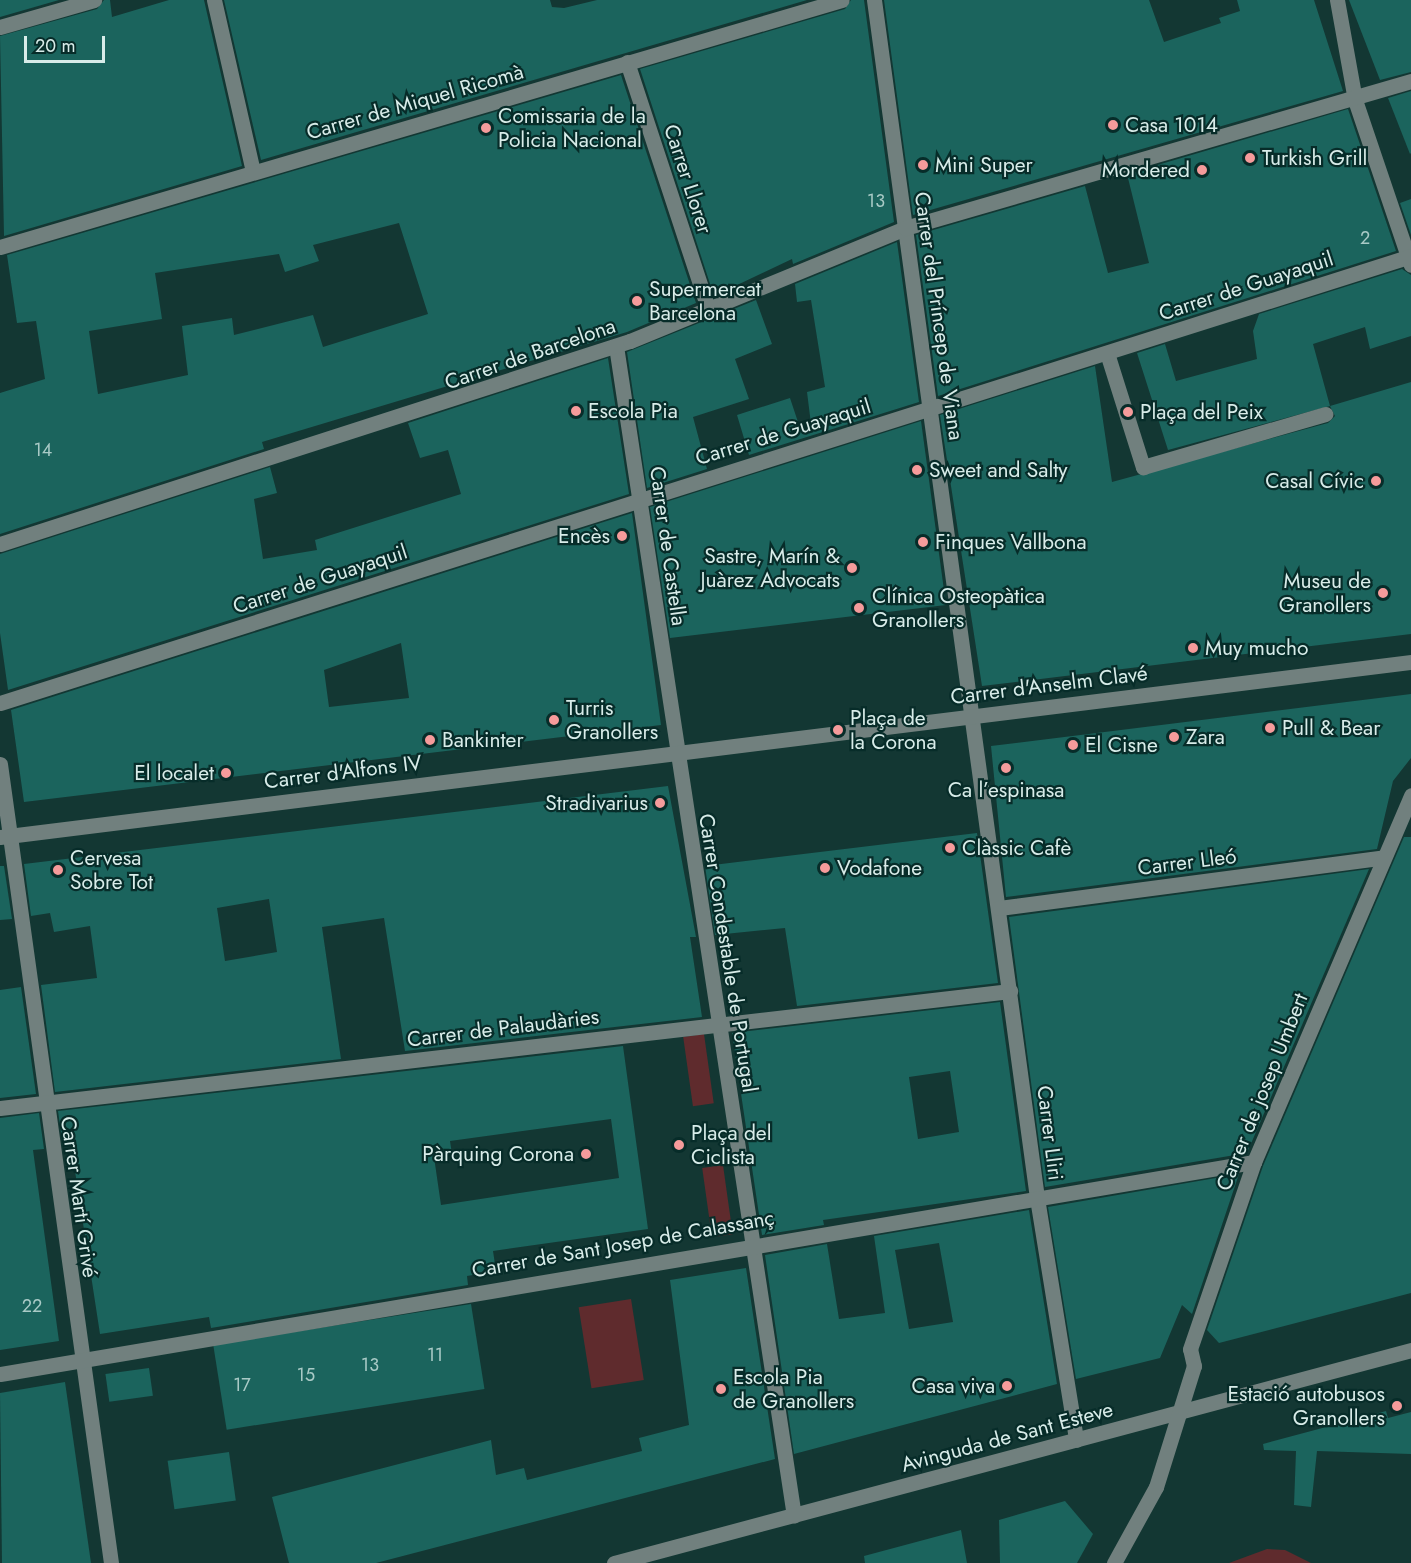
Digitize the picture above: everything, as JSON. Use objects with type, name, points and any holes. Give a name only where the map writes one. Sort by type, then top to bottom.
[{"type":"street","points":[[0,27],[94,0]]},
{"type":"street","points":[[214,0],[254,171]]},
{"type":"street","name":"Carrer de Miquel Ricomà","points":[[0,247],[842,0]]},
{"type":"street","name":"Carrer del Príncep de Viana","points":[[874,0],[958,603],[971,716]]},
{"type":"street","points":[[1337,0],[1354,100],[1410,259]]},
{"type":"street","name":"Carrer Llorer","points":[[627,62],[708,309]]},
{"type":"street","name":"Carrer de Barcelona","points":[[0,544],[616,346],[905,228],[1354,100],[1411,81]]},
{"type":"street","name":"Carrer de Guayaquil","points":[[0,703],[640,499],[1410,259]]},
{"type":"street","name":"Carrer de Castella","points":[[616,346],[684,751]]},
{"type":"street","points":[[1107,353],[1143,467],[1325,414]]},
{"type":"street","name":"Carrer d'Anselm Clavé","points":[[684,751],[1411,662]]},
{"type":"street","name":"Carrer Lliri","points":[[971,716],[989,831],[1037,1198],[1076,1440]]},
{"type":"street","name":"Carrer d'Alfons IV","points":[[5,836],[684,751]]},
{"type":"street","name":"Carrer Condestable de Portugal","points":[[684,751],[717,1024],[794,1516]]},
{"type":"street","name":"Carrer Martí Grivé","points":[[0,764],[5,836],[45,1102],[79,1358],[111,1563]]},
{"type":"street","name":"Carrer de josep Umbert","points":[[1114,1563],[1156,1487],[1194,1366],[1190,1350],[1254,1162],[1381,858],[1410,799]]},
{"type":"street","name":"Carrer Lleó","points":[[999,908],[1381,858]]},
{"type":"street","name":"Carrer de Palaudàries","points":[[0,1108],[1010,990]]},
{"type":"street","name":"Carrer de Sant Josep de Calassanç","points":[[0,1374],[79,1358],[752,1244],[1254,1162]]},
{"type":"street","name":"Avinguda de Sant Esteve","points":[[614,1563],[1411,1350]]},
{"type":"shaded area","points":[[704,1034],[714,1103],[693,1106],[683,1037]]},
{"type":"shaded area","points":[[723,1165],[733,1234],[712,1237],[702,1168]]},
{"type":"shaded area","points":[[631,1299],[644,1380],[591,1388],[579,1307]]},
{"type":"shaded area","points":[[1267,1549],[1285,1550],[1311,1563],[1229,1563]]},
{"type":"building","points":[[0,0],[59,0],[0,17]]},
{"type":"building","points":[[104,0],[110,0],[112,17],[169,0],[204,0],[242,166],[4,236],[0,36],[97,9]]},
{"type":"building","points":[[224,0],[550,0],[552,7],[564,8],[597,0],[807,0],[261,160]]},
{"type":"building","points":[[851,0],[864,0],[894,222],[793,264],[792,259],[714,296],[640,69],[845,9]]},
{"type":"building","points":[[884,0],[1149,0],[1164,42],[1221,23],[1219,18],[1240,11],[1237,0],[1314,0],[1343,91],[913,215]]},
{"type":"building","points":[[1349,0],[1411,0],[1411,72],[1380,80]]},
{"type":"building","points":[[621,75],[696,303],[627,332],[262,442],[264,449],[0,534],[0,393],[45,379],[36,321],[17,323],[7,255]],"holes":[[[399,223],[428,314],[323,347],[313,315],[234,335],[232,318],[182,326],[188,375],[98,394],[89,331],[162,319],[155,273],[279,254],[285,272],[319,261],[313,245]]]},
{"type":"building","points":[[1411,91],[1411,153],[1410,154],[1388,98]]},
{"type":"building","points":[[1348,109],[1396,251],[938,396],[916,235],[1085,186],[1108,273],[1149,263],[1127,174]]},
{"type":"building","points":[[1411,199],[1411,235],[1400,203]]},
{"type":"building","points":[[897,242],[919,402],[749,455],[737,415],[790,398],[802,434],[812,432],[807,392],[825,387],[811,300],[797,302],[795,284]]},
{"type":"building","points":[[1402,269],[1411,275],[1411,336],[1370,349],[1365,327],[1313,344],[1330,406],[1168,450],[1137,353],[1165,344],[1176,381],[1257,359],[1253,331],[1259,314]]},
{"type":"building","points":[[756,300],[772,344],[735,359],[749,399],[693,417],[707,469],[647,488],[627,352]]},
{"type":"building","points":[[608,358],[629,494],[8,690],[0,633],[0,554],[270,467],[277,493],[254,499],[263,559],[317,550],[315,540],[461,494],[448,450],[420,458],[408,423]]},
{"type":"building","points":[[1095,366],[1112,482],[1328,423],[1335,416],[1330,406],[1411,382],[1411,634],[982,686],[940,415]]},
{"type":"building","points":[[921,421],[946,605],[670,638],[650,507]]},
{"type":"building","points":[[632,513],[661,725],[24,802],[11,710]],"holes":[[[401,643],[409,698],[329,707],[324,670]]]},
{"type":"building","points":[[1411,694],[1411,758],[1393,781],[1377,849],[1006,897],[991,746]]},
{"type":"building","points":[[668,786],[696,937],[690,937],[702,1017],[405,1051],[384,918],[322,927],[341,1059],[55,1092],[41,985],[97,978],[90,926],[54,932],[50,913],[31,916],[24,864]],"holes":[[[269,899],[277,952],[225,961],[217,908]]]},
{"type":"building","points":[[977,833],[998,983],[797,1006],[785,928],[715,935],[705,866]]},
{"type":"building","points":[[1404,837],[1411,837],[1411,1293],[1219,1343],[1207,1330],[1263,1166]]},
{"type":"building","points":[[0,866],[4,866],[12,919],[0,920]]},
{"type":"building","points":[[1369,869],[1247,1153],[1045,1187],[1009,917]]},
{"type":"building","points":[[21,987],[36,1094],[0,1098],[0,990]]},
{"type":"building","points":[[1000,1002],[1026,1191],[823,1220],[824,1225],[762,1235],[732,1033]],"holes":[[[950,1071],[959,1132],[918,1139],[909,1077]]]},
{"type":"building","points":[[623,1046],[648,1229],[493,1251],[496,1271],[467,1276],[468,1285],[211,1328],[209,1317],[100,1334],[71,1145],[63,1146],[58,1111]],"holes":[[[611,1119],[619,1178],[441,1205],[434,1157],[452,1154],[450,1141]]]},
{"type":"building","points":[[39,1113],[44,1149],[33,1150],[59,1341],[0,1350],[0,1118]]},
{"type":"building","points":[[1239,1174],[1192,1314],[1182,1305],[1160,1358],[1076,1379],[1048,1207]]},
{"type":"building","points":[[1029,1210],[1057,1384],[794,1454],[765,1255],[827,1244],[839,1319],[885,1313],[874,1236]],"holes":[[[939,1243],[953,1322],[909,1329],[895,1250]]]},
{"type":"building","points":[[746,1268],[775,1459],[376,1563],[289,1563],[272,1497],[491,1440],[496,1475],[524,1468],[527,1480],[642,1451],[639,1438],[689,1425],[670,1280]]},
{"type":"building","points":[[471,1304],[484,1389],[227,1430],[213,1345]]},
{"type":"building","points":[[149,1368],[153,1396],[109,1402],[105,1374]]},
{"type":"building","points":[[65,1382],[91,1563],[2,1563],[0,1393]]},
{"type":"building","points":[[1386,1411],[1388,1418],[1411,1412],[1411,1454],[1317,1451],[1311,1507],[1294,1505],[1296,1451],[1264,1450],[1263,1444]]},
{"type":"building","points":[[229,1452],[236,1501],[174,1509],[168,1461]]},
{"type":"building","points":[[1065,1501],[1093,1534],[1077,1563],[1000,1563],[999,1520]]},
{"type":"building","points":[[961,1530],[967,1563],[865,1563],[864,1556]]},
{"type":"place","name":"Casa 1014","points":[[1113,125]]},
{"type":"place","name":"Comissaria de la Policia Nacional","points":[[486,128]]},
{"type":"place","name":"Turkish Grill","points":[[1250,158]]},
{"type":"place","name":"Mini Super","points":[[923,165]]},
{"type":"place","name":"Mordered","points":[[1202,170]]},
{"type":"place","name":"Supermercat Barcelona","points":[[637,301]]},
{"type":"place","name":"Escola Pia","points":[[576,411]]},
{"type":"place","name":"Plaça del Peix","points":[[1128,412]]},
{"type":"place","name":"Sweet and Salty","points":[[917,470]]},
{"type":"place","name":"Casal Cívic","points":[[1376,481]]},
{"type":"place","name":"Encès","points":[[622,536]]},
{"type":"place","name":"Finques Vallbona","points":[[923,542]]},
{"type":"place","name":"Sastre, Marín & Juàrez Advocats","points":[[852,568]]},
{"type":"place","name":"Museu de Granollers","points":[[1383,593]]},
{"type":"place","name":"Clínica Osteopàtica Granollers","points":[[859,608]]},
{"type":"place","name":"Muy mucho","points":[[1193,648]]},
{"type":"place","name":"Turris Granollers","points":[[554,720]]},
{"type":"place","name":"Pull & Bear","points":[[1270,728]]},
{"type":"place","name":"Plaça de la Corona","points":[[838,730]]},
{"type":"place","name":"Zara","points":[[1174,737]]},
{"type":"place","name":"Bankinter","points":[[430,740]]},
{"type":"place","name":"El Cisne","points":[[1073,745]]},
{"type":"place","name":"Ca l’espinasa","points":[[1006,768]]},
{"type":"place","name":"El localet","points":[[226,773]]},
{"type":"place","name":"Stradivarius","points":[[660,803]]},
{"type":"place","name":"Clàssic Cafè","points":[[950,848]]},
{"type":"place","name":"Vodafone","points":[[825,868]]},
{"type":"place","name":"Cervesa Sobre Tot","points":[[58,870]]},
{"type":"place","name":"Plaça del Ciclista","points":[[679,1145]]},
{"type":"place","name":"Pàrquing Corona","points":[[586,1154]]},
{"type":"place","name":"Casa viva","points":[[1007,1386]]},
{"type":"place","name":"Escola Pia de Granollers","points":[[721,1389]]},
{"type":"place","name":"Estació autobusos Granollers","points":[[1397,1406]]}]
